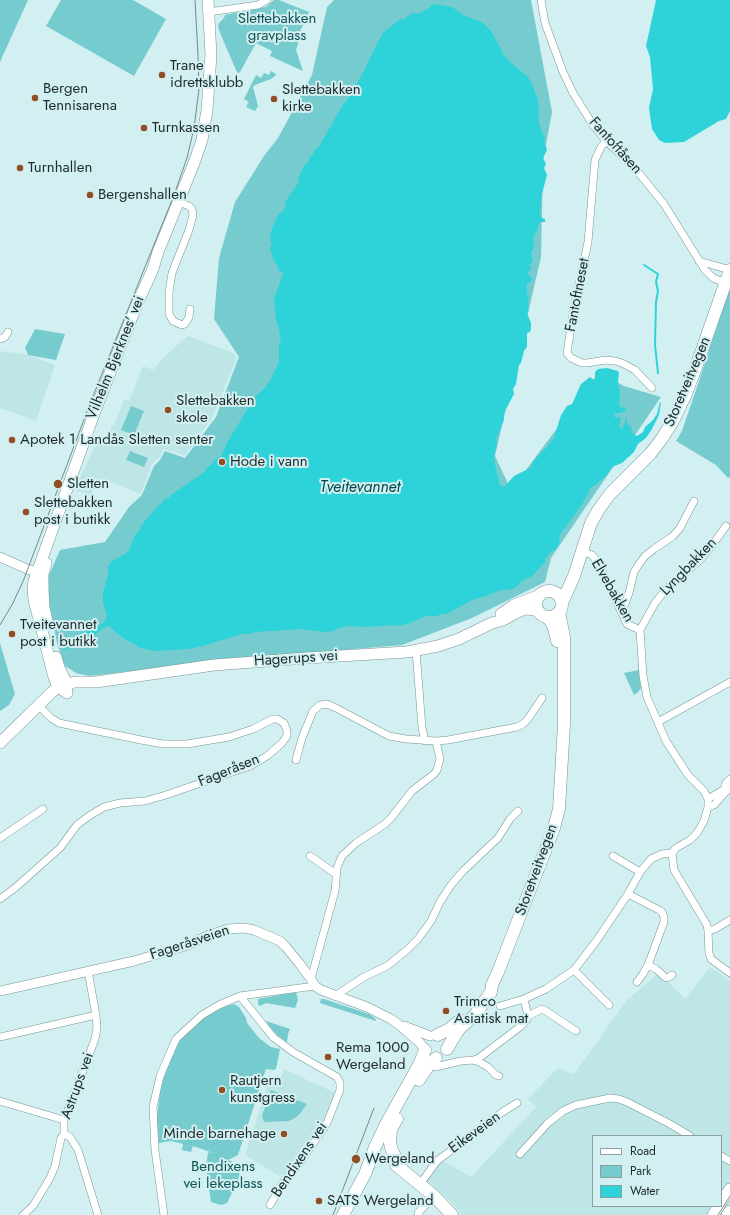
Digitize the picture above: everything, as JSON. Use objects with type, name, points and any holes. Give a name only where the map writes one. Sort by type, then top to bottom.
[{"type":"main road","name":"Vilhelm Bjerknes' vei","points":[[64,688],[54,677],[34,600],[33,588],[40,573],[57,516],[95,411],[137,304],[153,269],[158,252],[202,140],[207,110],[211,55],[208,0]]},
{"type":"main road","name":"Storetveitvegen","points":[[447,1049],[460,1028],[475,1015],[491,992],[492,985],[554,828],[559,808],[564,724],[564,637],[561,607],[574,576],[591,523],[610,494],[651,452],[663,437],[674,419],[695,370],[730,270]]},
{"type":"main road","name":"Storetveitvegen","points":[[543,593],[556,588],[561,584],[578,563]]},
{"type":"main road","points":[[543,593],[555,593],[561,599],[561,607],[553,617],[541,614],[536,603],[543,593]]},
{"type":"main road","name":"Hagerups vei","points":[[492,623],[514,605],[543,593]]},
{"type":"main road","name":"Hagerups vei","points":[[0,743],[41,708],[55,700],[64,688],[214,665],[383,654],[416,650],[438,646],[459,639],[518,612],[525,610],[541,614]]},
{"type":"main road","name":"Storetveitvegen","points":[[541,614],[550,620],[557,640],[559,728],[562,750]]},
{"type":"main road","name":"Hagerups vei","points":[[0,751],[41,708]]},
{"type":"main road","name":"Storetveitvegen","points":[[433,1036],[448,1030],[469,1011],[486,989],[492,985]]},
{"type":"main road","points":[[342,1215],[365,1174],[385,1126],[420,1063],[426,1040],[433,1036],[443,1038],[447,1049],[436,1062],[429,1065],[421,1076],[391,1129],[390,1138],[392,1151],[402,1169]]},
{"type":"main road","points":[[424,1049],[436,1062]]},
{"type":"main road","points":[[385,1126],[382,1140],[384,1152],[388,1160],[402,1169],[434,1196],[452,1215]]},
{"type":"main road","points":[[722,1201],[730,1189]]},
{"type":"main road","points":[[727,1215],[730,1211]]},
{"type":"street","points":[[209,12],[258,5],[267,0]]},
{"type":"street","name":"Fantoftåsen","points":[[541,0],[545,23],[563,72],[593,125],[606,141],[633,166],[664,204],[705,270],[713,278],[726,283]]},
{"type":"street","name":"Fantoftneset","points":[[606,141],[601,147],[595,160],[588,242],[573,314],[567,353],[571,358],[582,363],[606,360],[622,363],[635,370],[652,388]]},
{"type":"street","name":"Vilhelm Bjerknes' vei","points":[[178,202],[189,206],[192,209],[193,215],[172,273],[168,304],[169,314],[173,321],[182,325],[185,324],[189,318],[190,309]]},
{"type":"street","points":[[699,261],[730,270]]},
{"type":"street","points":[[0,339],[5,337],[8,332]]},
{"type":"street","points":[[622,612],[629,593],[634,572],[639,564],[645,556],[673,536],[680,528],[694,501]]},
{"type":"street","name":"Lyngbakken","points":[[640,630],[655,603],[667,588],[699,561],[714,544],[726,526]]},
{"type":"street","name":"Elvebakken","points":[[587,553],[592,555],[597,561],[627,624],[640,630],[643,676],[647,697],[666,741],[688,775],[704,791],[708,799]]},
{"type":"street","points":[[0,557],[40,573]]},
{"type":"street","points":[[416,650],[422,728],[425,741]]},
{"type":"street","points":[[658,722],[730,682]]},
{"type":"street","points":[[296,760],[310,716],[320,705],[327,704],[336,708],[389,736],[436,741],[517,727],[528,719],[542,698]]},
{"type":"street","name":"Fageråsen","points":[[0,899],[15,888],[60,848],[77,825],[104,807],[120,803],[145,801],[250,766],[267,756],[282,743],[287,736],[284,723],[277,719],[273,719],[253,729],[229,737],[187,744],[164,744],[59,723],[51,718],[41,708]]},
{"type":"street","points":[[164,1215],[155,1150],[153,1108],[160,1076],[176,1039],[202,1015],[219,1005],[240,996],[313,983],[335,891],[336,874],[339,862],[356,842],[385,824],[412,791],[434,774],[437,770],[440,759],[436,741]]},
{"type":"street","points":[[708,807],[714,805],[727,789],[727,782],[730,779]]},
{"type":"street","points":[[727,789],[708,799],[708,807],[704,821],[697,833],[690,840],[676,848],[672,854],[674,870],[707,925],[709,953],[711,959],[730,973]]},
{"type":"street","points":[[0,838],[43,809]]},
{"type":"street","points":[[336,996],[364,977],[387,966],[418,939],[431,921],[440,902],[451,885],[463,871],[498,838],[510,819],[518,811]]},
{"type":"street","points":[[500,1006],[524,999],[546,989],[574,970],[597,940],[628,894],[640,872],[651,859],[662,854],[672,854]]},
{"type":"street","points":[[310,856],[336,874]]},
{"type":"street","points":[[613,856],[640,872]]},
{"type":"street","points":[[628,894],[659,910],[664,915],[664,922],[648,965],[637,982]]},
{"type":"street","points":[[708,931],[716,929],[730,920]]},
{"type":"street","name":"Fageråsveien","points":[[0,991],[134,961],[169,951],[228,929],[244,928],[254,930],[280,941],[313,983],[326,993],[367,1007],[398,1024],[433,1036]]},
{"type":"street","points":[[648,965],[656,969],[666,978],[672,975]]},
{"type":"street","points":[[574,970],[608,1004]]},
{"type":"street","name":"Astrups vei","points":[[23,1215],[33,1206],[48,1183],[55,1166],[61,1138],[64,1134],[64,1120],[95,1038],[97,1028],[96,1015],[88,971]]},
{"type":"street","name":"Bendixens vei","points":[[240,996],[273,1037],[293,1052],[337,1078],[340,1083],[340,1090],[327,1123],[297,1167],[284,1181],[270,1205]]},
{"type":"street","points":[[436,1062],[472,1060],[479,1058],[526,1021],[528,1016],[524,999]]},
{"type":"street","points":[[528,1016],[542,1009],[576,1031]]},
{"type":"street","points":[[0,1037],[96,1015]]},
{"type":"street","name":"Fageråsveien","points":[[398,1024],[419,1042],[424,1049]]},
{"type":"street","points":[[472,1060],[488,1067],[499,1076]]},
{"type":"street","points":[[520,1154],[548,1123],[563,1111],[576,1105],[610,1098],[627,1102],[688,1135]]},
{"type":"street","points":[[0,1100],[64,1120]]},
{"type":"street","name":"Eikeveien","points":[[420,1184],[437,1161],[504,1111],[518,1103]]},
{"type":"street","points":[[64,1134],[70,1137],[78,1150],[98,1215]]},
{"type":"street","points":[[419,1215],[418,1213],[434,1196]]},
{"type":"shaded area","name":"Slettebakken skole","points":[[188,336],[234,353],[237,358],[212,418],[185,456],[164,449],[159,458],[152,464],[141,494],[101,478],[90,495],[74,490],[100,435],[107,437],[112,425],[114,426],[124,399],[129,401],[143,366],[153,370],[168,353]]},
{"type":"shaded area","points":[[2,351],[28,355],[55,365],[36,421],[0,408],[0,354]]},
{"type":"shaded area","points":[[710,967],[730,981],[730,1215],[462,1215],[454,1205],[425,1179],[440,1159],[471,1177],[536,1107],[528,1099],[558,1068],[574,1074],[627,1000],[659,973],[685,999]]},
{"type":"shaded area","name":"Minde barnehage","points":[[284,1069],[335,1093],[329,1116],[283,1178],[249,1158],[246,1153],[269,1081],[278,1083]]},
{"type":"green space","points":[[0,0],[28,0],[0,62]]},
{"type":"green space","points":[[61,0],[133,0],[166,19],[134,76],[46,26]]},
{"type":"green space","name":"Slettebakken gravplass","points":[[274,0],[279,0],[309,12],[297,38],[298,44],[296,50],[303,71],[270,56],[272,51],[256,43],[240,72],[238,73],[220,33],[218,26],[219,23],[225,15],[266,7]]},
{"type":"green space","name":"Tveitevannet","points":[[334,0],[531,0],[552,112],[543,160],[541,257],[495,456],[511,490],[599,372],[624,386],[661,397],[551,558],[545,582],[472,618],[402,645],[235,659],[89,676],[76,673],[65,666],[57,643],[49,602],[49,575],[60,550],[105,542],[129,507],[142,495],[154,466],[160,460],[165,451],[185,458],[216,417],[239,357],[214,319],[219,258],[235,202],[264,156],[278,138],[312,75],[327,7]]},
{"type":"green space","points":[[271,71],[276,74],[275,76],[253,87],[258,106],[255,111],[246,107],[249,102],[244,99],[256,75],[261,78],[264,73],[269,75]]},
{"type":"green space","points":[[730,287],[730,477],[728,478],[716,465],[676,441],[682,431]]},
{"type":"green space","points":[[35,329],[65,334],[56,360],[28,355],[25,348]]},
{"type":"green space","points":[[131,406],[144,411],[134,435],[121,430]]},
{"type":"green space","points":[[130,451],[148,458],[144,467],[126,460]]},
{"type":"green space","points":[[0,643],[15,694],[9,705],[0,711]]},
{"type":"green space","points":[[639,670],[641,688],[634,695],[624,673]]},
{"type":"green space","points":[[296,992],[298,1000],[295,1008],[266,1003],[260,1006],[258,1004],[258,999]]},
{"type":"green space","points":[[321,999],[369,1014],[375,1018],[376,1021],[320,1003]]},
{"type":"green space","name":"Bendixens vei lekeplass","points":[[234,1004],[239,1007],[246,1018],[247,1023],[259,1038],[271,1047],[280,1049],[276,1069],[266,1069],[238,1155],[228,1160],[238,1164],[240,1171],[238,1181],[227,1203],[221,1205],[211,1202],[206,1167],[208,1152],[213,1153],[193,1146],[191,1152],[182,1150],[183,1144],[171,1141],[159,1143],[157,1121],[161,1087],[175,1048],[186,1032],[202,1018],[221,1008]]},
{"type":"green space","points":[[266,1021],[290,1029],[287,1042],[277,1035]]},
{"type":"green space","points":[[271,1090],[307,1104],[298,1116],[289,1121],[264,1122],[262,1116]]},
{"type":"water","points":[[656,0],[730,0],[730,111],[726,119],[719,121],[684,142],[665,143],[659,140],[652,129],[649,108],[653,89],[650,57],[646,46]]},
{"type":"water","name":"Tveitevannet","points":[[436,4],[452,7],[463,15],[482,22],[491,31],[504,55],[528,77],[538,99],[539,124],[545,138],[544,140],[547,150],[543,158],[546,164],[544,168],[547,175],[542,194],[540,214],[542,218],[545,219],[545,222],[539,222],[538,229],[533,237],[534,248],[531,253],[533,260],[530,265],[531,270],[527,272],[532,278],[531,282],[527,284],[529,310],[527,313],[531,323],[531,329],[530,332],[527,333],[527,347],[519,365],[516,384],[513,389],[514,394],[504,413],[504,420],[496,439],[497,443],[494,456],[499,485],[504,487],[514,476],[532,467],[533,461],[554,438],[561,415],[567,406],[572,404],[581,384],[590,377],[594,380],[595,372],[598,369],[607,368],[618,371],[619,373],[619,405],[627,410],[617,413],[614,416],[616,418],[621,418],[620,428],[622,428],[625,423],[626,418],[627,424],[631,427],[632,433],[637,436],[643,432],[645,427],[653,420],[657,414],[660,402],[661,403],[659,415],[652,429],[646,438],[638,444],[634,452],[622,463],[612,467],[607,475],[590,489],[583,503],[559,536],[560,543],[556,549],[552,551],[545,559],[545,562],[531,577],[523,580],[512,589],[498,591],[472,600],[447,614],[426,616],[410,623],[398,626],[348,626],[334,631],[324,632],[302,629],[255,632],[242,634],[188,649],[156,651],[140,648],[126,640],[109,626],[103,628],[95,635],[74,643],[66,650],[63,645],[105,621],[107,617],[103,602],[103,593],[108,575],[108,567],[111,562],[125,554],[130,548],[134,537],[143,523],[164,500],[203,473],[216,459],[221,456],[228,441],[255,397],[265,388],[275,369],[277,369],[277,365],[279,364],[279,343],[281,342],[276,320],[274,299],[283,274],[279,271],[272,257],[273,254],[271,253],[270,247],[272,244],[270,238],[272,228],[278,215],[285,208],[286,201],[298,183],[299,176],[304,166],[309,161],[309,158],[313,154],[314,150],[318,148],[346,102],[363,73],[383,33],[400,19],[404,20],[413,13],[418,14]]},
{"type":"waterway","points":[[644,265],[658,274],[656,282],[658,291],[656,302],[655,345],[658,373]]},
{"type":"tram line","points":[[0,625],[13,603],[24,579],[91,401],[174,195],[187,158],[194,128],[199,89],[195,0]]},
{"type":"tram line","points":[[333,1215],[374,1108]]},
{"type":"tram line","points":[[718,1215],[730,1196]]},
{"type":"place","name":"Trane idrettsklubb","points":[[162,75]]},
{"type":"place","name":"Bergen Tennisarena","points":[[35,98]]},
{"type":"place","name":"Slettebakken kirke","points":[[274,99]]},
{"type":"place","name":"Turnkassen","points":[[144,128]]},
{"type":"place","name":"Turnhallen","points":[[20,168]]},
{"type":"place","name":"Bergenshallen","points":[[90,195]]},
{"type":"place","name":"Slettebakken skole","points":[[168,410]]},
{"type":"place","name":"Apotek 1 Landås Sletten senter","points":[[12,440]]},
{"type":"place","name":"Hode i vann","points":[[222,462]]},
{"type":"place","name":"Sletten","points":[[58,484]]},
{"type":"place","name":"Slettebakken post i butikk","points":[[26,512]]},
{"type":"place","name":"Tveitevannet post i butikk","points":[[12,634]]},
{"type":"place","name":"Trimco Asiatisk mat","points":[[446,1011]]},
{"type":"place","name":"Rema 1000 Wergeland","points":[[328,1057]]},
{"type":"place","name":"Rautjern kunstgress","points":[[222,1090]]},
{"type":"place","name":"Minde barnehage","points":[[284,1134]]},
{"type":"place","name":"Wergeland","points":[[356,1159]]},
{"type":"place","name":"SATS Wergeland","points":[[319,1201]]}]
